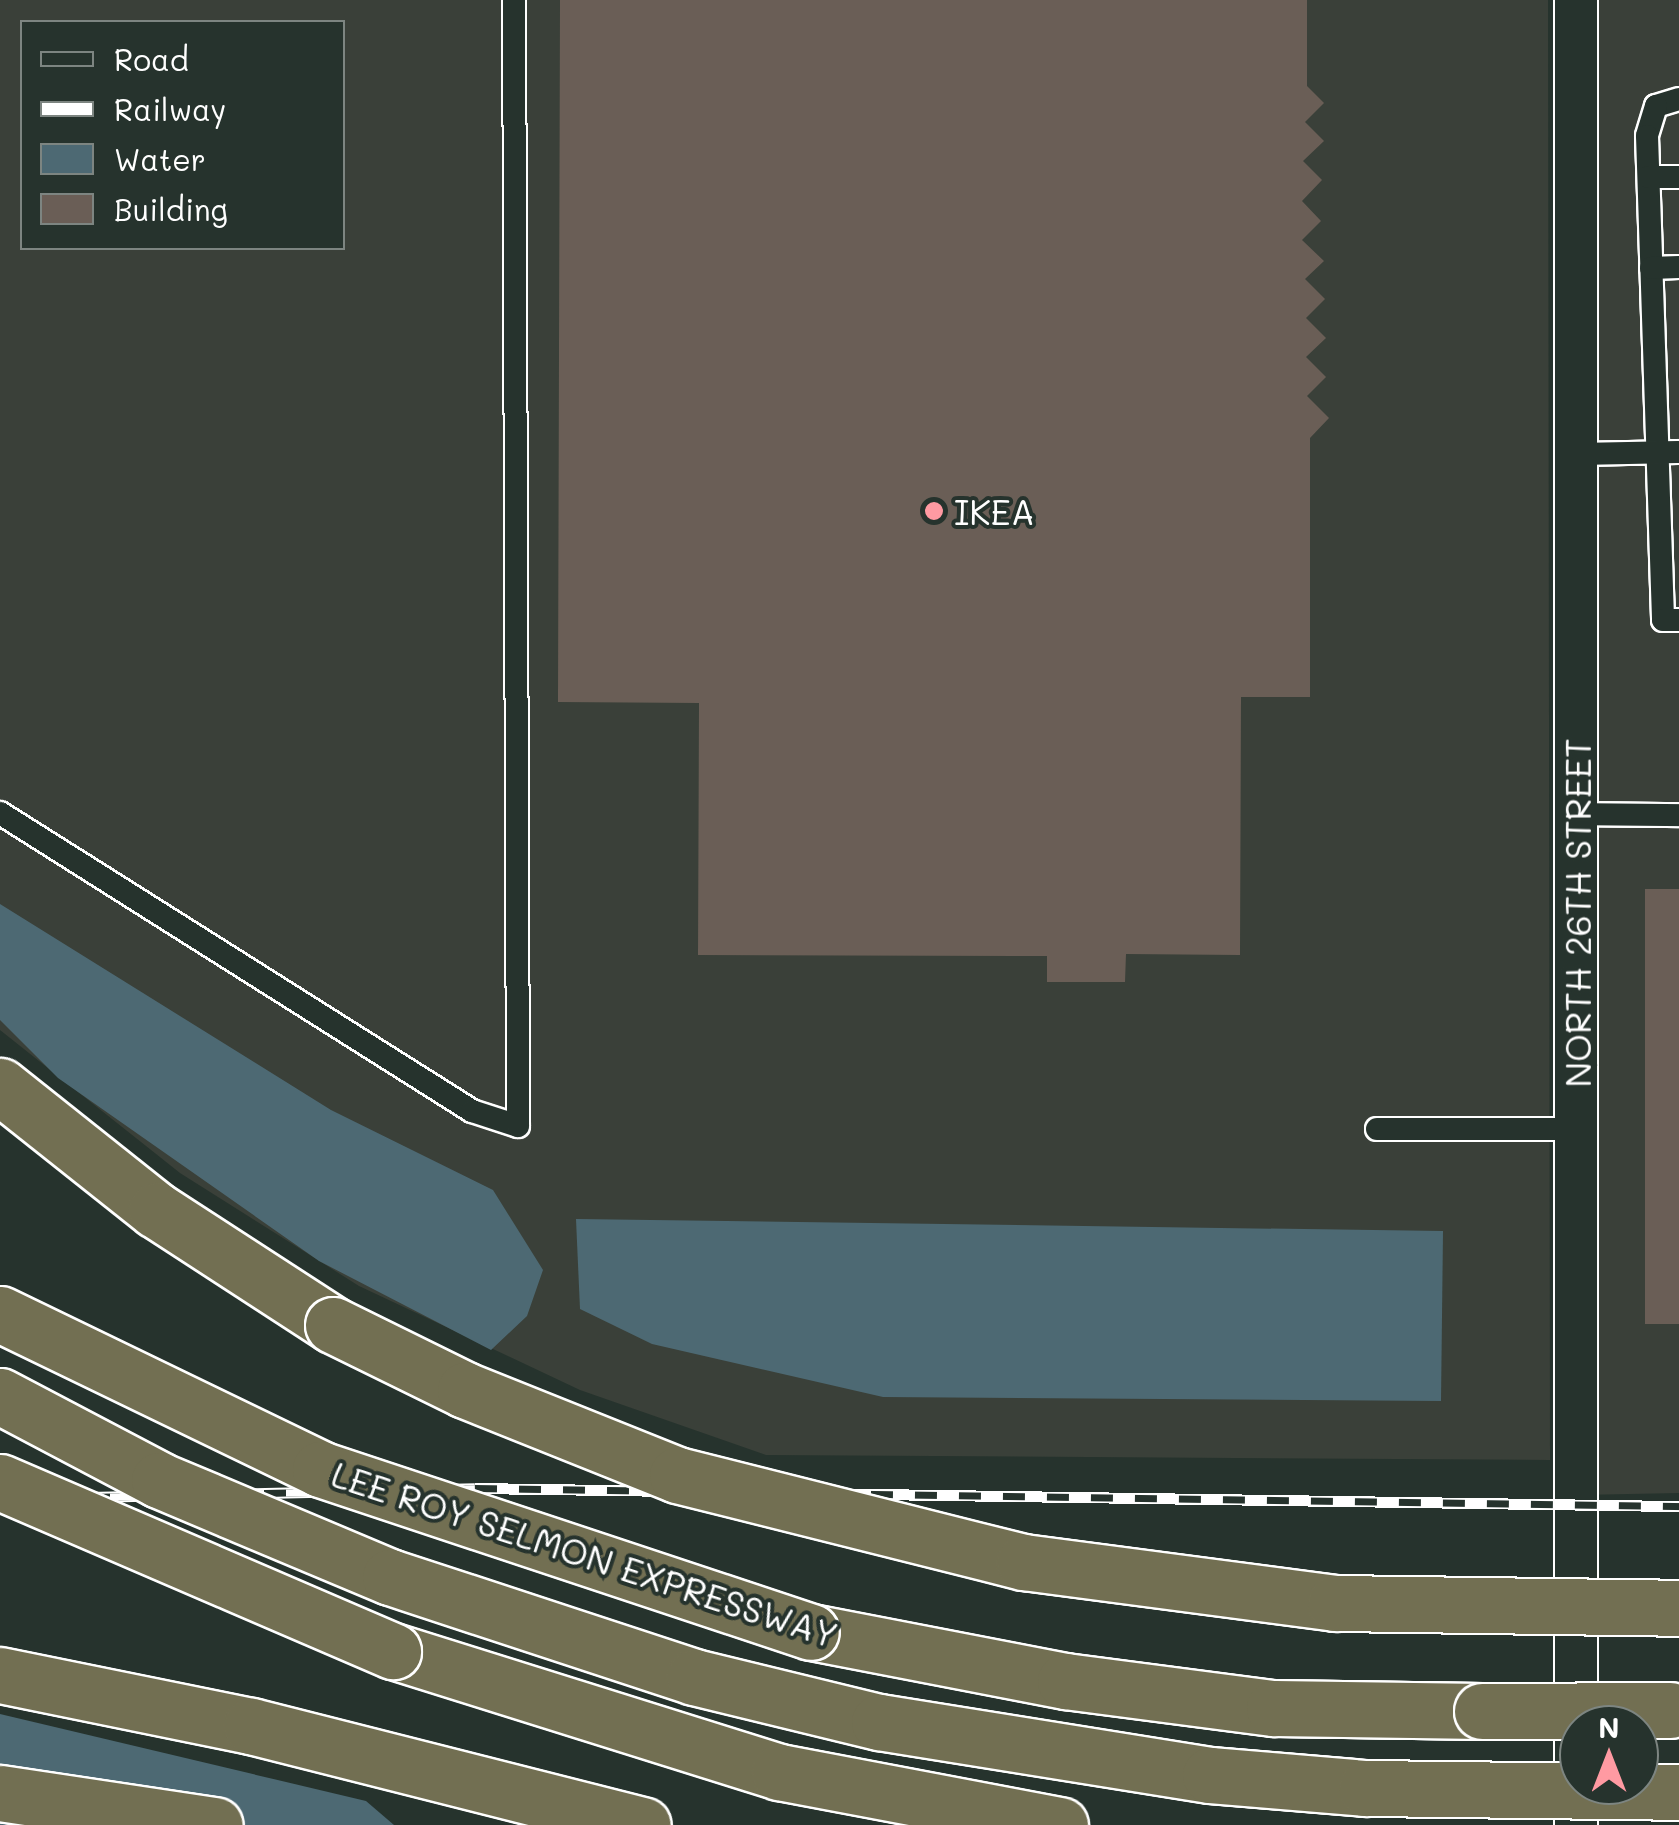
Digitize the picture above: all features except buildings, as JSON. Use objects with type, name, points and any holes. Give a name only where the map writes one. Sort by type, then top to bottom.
[{"type":"highway","points":[[0,1086],[156,1210],[333,1325],[465,1390],[676,1475],[1024,1562],[1334,1603],[1679,1608]]},
{"type":"highway","name":"LEE ROY SELMON EXPRESSWAY","points":[[0,1314],[320,1469],[811,1632],[1046,1678],[1274,1708],[1675,1710]]},
{"type":"highway","points":[[0,1396],[160,1480],[390,1577],[675,1671],[880,1722],[1210,1775],[1366,1788],[1679,1792]]},
{"type":"highway","points":[[0,1482],[394,1651],[779,1772],[1060,1825]]},
{"type":"highway","points":[[0,1675],[251,1726],[643,1825]]},
{"type":"highway","points":[[0,1794],[214,1825]]},
{"type":"street","name":"NORTH 26TH STREET","points":[[1576,0],[1576,1825]]},
{"type":"lane","points":[[0,812],[472,1112],[518,1126],[514,0]]},
{"type":"lane","points":[[1679,99],[1656,106],[1647,136],[1652,268],[1668,452],[1670,537],[1663,620],[1679,620]]},
{"type":"lane","points":[[1649,177],[1679,177]]},
{"type":"lane","points":[[1652,268],[1679,267]]},
{"type":"lane","points":[[1577,454],[1668,452]]},
{"type":"lane","points":[[1577,814],[1679,815]]},
{"type":"lane","points":[[1376,1129],[1577,1129]]},
{"type":"shaded area","points":[[0,0],[1548,0],[1550,1460],[766,1455],[580,1390],[359,1286],[180,1173],[0,1030]]},
{"type":"shaded area","points":[[1598,0],[1679,0],[1679,1493],[1579,1495]]},
{"type":"water","points":[[0,904],[331,1110],[493,1190],[543,1270],[527,1316],[491,1350],[319,1261],[58,1078],[0,1020]]},
{"type":"water","points":[[576,1219],[1443,1231],[1441,1401],[883,1397],[652,1344],[580,1309]]},
{"type":"water","points":[[0,1714],[366,1801],[394,1825],[0,1825]]},
{"type":"railway","points":[[0,1499],[475,1488],[1679,1506]]},
{"type":"place","name":"IKEA","points":[[934,511]]}]
